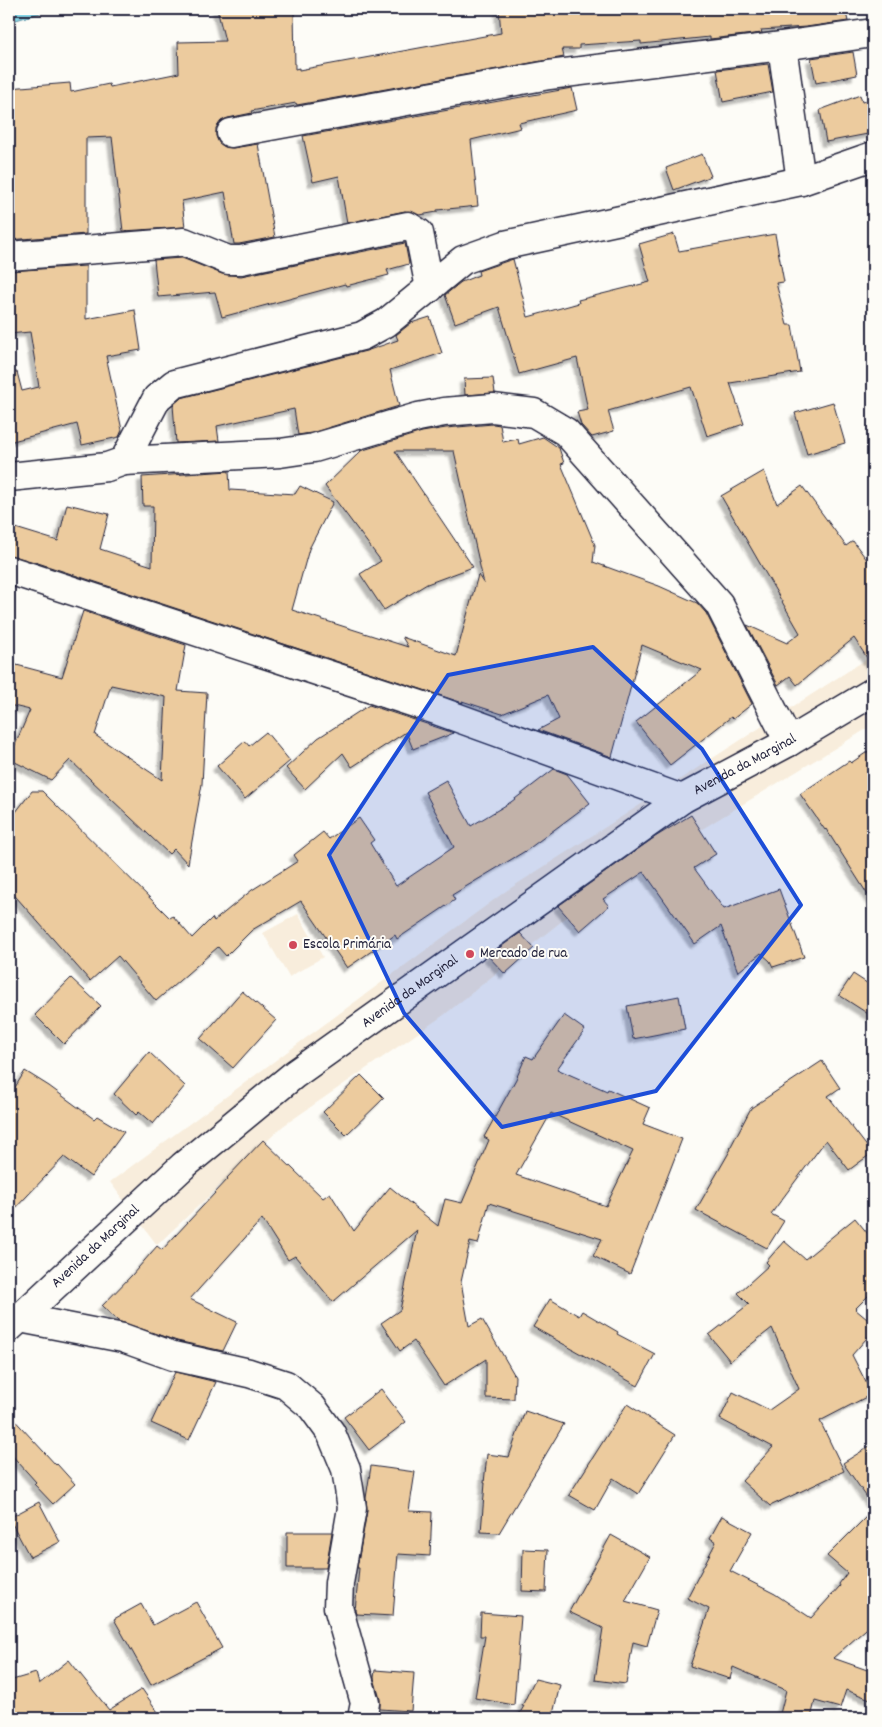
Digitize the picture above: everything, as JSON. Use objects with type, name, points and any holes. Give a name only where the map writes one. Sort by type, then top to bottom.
[{"type":"street","points":[[231,133],[549,75],[873,33]]},
{"type":"street","points":[[782,46],[800,181]]},
{"type":"street","points":[[124,461],[157,398],[174,384],[362,336],[386,323],[463,260],[505,245],[800,181],[873,156]]},
{"type":"street","points":[[9,256],[184,242],[228,260],[241,260],[408,226],[419,233],[430,288]]},
{"type":"street","points":[[9,477],[107,467],[124,461],[280,453],[314,448],[418,417],[444,412],[493,408],[534,413],[566,432],[719,604],[789,742]]},
{"type":"street","points":[[9,570],[439,711],[682,799]]},
{"type":"street","name":"Avenida da Marginal","points":[[14,1323],[183,1166],[295,1074],[682,799],[789,742],[873,692]]},
{"type":"street","points":[[14,1323],[123,1338],[173,1356],[249,1373],[286,1385],[312,1407],[331,1433],[346,1469],[352,1508],[339,1583],[338,1607],[365,1703],[362,1718]]},
{"type":"highlighted area","points":[[593,647],[702,749],[801,905],[656,1091],[502,1127],[404,1013],[329,855],[448,675]]},
{"type":"shaded area","name":"Mercado de rua","points":[[873,655],[873,725],[597,893],[444,1015],[283,1126],[157,1245],[110,1182],[506,891]]},
{"type":"shaded area","name":"Escola Primária","points":[[298,914],[323,957],[289,977],[263,933]]},
{"type":"water","points":[[9,9],[54,9],[9,22]]},
{"type":"building","points":[[217,9],[294,9],[295,69],[299,68],[299,70],[501,33],[499,9],[523,9],[523,11],[594,9],[845,9],[848,21],[806,27],[761,30],[762,33],[710,39],[710,37],[641,44],[641,41],[579,45],[579,49],[562,49],[564,57],[297,105],[296,103],[251,111],[252,113],[228,118],[221,121],[216,128],[216,136],[219,143],[225,147],[233,148],[258,144],[275,237],[239,244],[234,244],[225,192],[182,201],[185,227],[123,231],[112,137],[86,138],[86,234],[9,240],[9,88],[70,83],[71,92],[109,84],[110,87],[179,73],[178,42],[225,41]]},
{"type":"building","points":[[853,52],[857,75],[816,83],[811,58]]},
{"type":"building","points":[[768,64],[773,92],[723,102],[717,70]]},
{"type":"building","points":[[572,88],[577,110],[519,123],[521,128],[471,140],[478,206],[437,210],[437,212],[420,215],[405,211],[347,223],[339,176],[313,182],[303,136]]},
{"type":"building","points":[[860,95],[862,102],[873,99],[873,133],[826,142],[820,110]]},
{"type":"building","points":[[702,154],[711,176],[674,190],[666,168]]},
{"type":"building","points":[[674,234],[679,251],[775,234],[784,282],[776,283],[787,325],[792,325],[800,372],[730,383],[744,424],[707,436],[691,387],[608,411],[614,431],[592,437],[581,425],[577,412],[588,410],[577,358],[519,374],[499,307],[455,323],[445,295],[461,282],[479,275],[478,271],[513,259],[528,317],[579,303],[578,300],[650,282],[639,244]]},
{"type":"building","points":[[405,243],[409,264],[387,270],[389,275],[346,286],[345,284],[222,317],[215,292],[158,297],[154,260],[182,258],[222,274],[241,276]]},
{"type":"building","points":[[86,266],[86,319],[135,310],[141,350],[106,356],[122,430],[119,437],[82,445],[77,424],[9,442],[9,373],[17,372],[22,391],[39,387],[30,332],[9,334],[9,271]]},
{"type":"building","points":[[430,317],[442,353],[390,370],[399,406],[311,433],[298,435],[294,409],[217,426],[219,441],[176,443],[173,405],[181,398],[366,351],[398,340],[396,335],[411,323]]},
{"type":"building","points":[[493,378],[495,393],[465,395],[464,379]]},
{"type":"building","points":[[833,402],[845,443],[807,454],[795,413]]},
{"type":"building","points":[[493,424],[500,425],[503,442],[518,439],[519,444],[543,437],[559,448],[564,463],[561,464],[595,545],[593,562],[659,586],[697,603],[706,613],[752,704],[733,719],[731,717],[670,765],[636,722],[702,670],[642,645],[612,757],[538,730],[559,719],[548,695],[502,714],[462,701],[463,703],[9,555],[9,526],[58,541],[67,504],[109,514],[100,549],[152,566],[153,506],[143,506],[142,477],[229,471],[230,490],[295,494],[300,486],[333,502],[309,549],[292,610],[408,647],[402,637],[456,656],[478,575],[484,584],[454,451],[395,451],[473,567],[427,584],[384,610],[360,574],[381,561],[325,486],[360,451],[422,432]]},
{"type":"building","points":[[764,471],[777,504],[802,486],[846,546],[853,541],[873,568],[873,667],[854,638],[797,685],[790,676],[778,685],[747,625],[787,643],[800,633],[721,496]]},
{"type":"building","points":[[83,611],[186,645],[178,691],[207,693],[202,784],[188,864],[174,849],[169,854],[70,760],[51,780],[9,759],[30,710],[9,705],[9,663],[62,677]],"holes":[[[111,685],[166,697],[162,780],[95,735]]]},
{"type":"building","points":[[369,705],[454,733],[413,749],[406,732],[352,767],[343,753],[305,789],[286,768],[318,738]]},
{"type":"building","points":[[266,732],[290,761],[245,799],[217,766],[245,741],[249,746]]},
{"type":"building","points":[[873,748],[873,903],[826,829],[800,794],[849,761],[851,763]]},
{"type":"building","points":[[554,769],[567,774],[590,803],[527,850],[452,895],[455,900],[397,939],[395,935],[347,968],[301,901],[252,930],[226,956],[218,947],[156,1001],[118,956],[90,981],[9,889],[9,821],[32,791],[42,791],[170,918],[173,916],[192,938],[212,918],[214,921],[252,890],[298,861],[294,855],[323,832],[329,839],[359,818],[374,840],[370,843],[396,886],[454,847],[425,792],[446,780],[471,826],[511,802]]},
{"type":"building","points":[[691,815],[716,854],[694,868],[724,909],[779,889],[804,957],[773,967],[770,961],[761,953],[738,972],[721,926],[695,944],[644,872],[603,899],[609,906],[580,931],[558,906],[655,837]]},
{"type":"building","points":[[520,933],[534,948],[505,974],[488,956]]},
{"type":"building","points":[[853,974],[873,987],[873,1017],[839,995]]},
{"type":"building","points":[[71,978],[101,1006],[64,1044],[35,1015]]},
{"type":"building","points":[[242,991],[276,1020],[233,1068],[200,1039]]},
{"type":"building","points":[[679,996],[685,1029],[633,1039],[627,1006]]},
{"type":"building","points":[[564,1015],[585,1030],[557,1069],[650,1108],[643,1124],[682,1139],[630,1274],[593,1256],[602,1239],[489,1203],[478,1244],[470,1242],[461,1282],[469,1326],[482,1319],[515,1376],[514,1399],[486,1398],[486,1359],[444,1386],[414,1341],[400,1351],[381,1323],[400,1310],[417,1230],[333,1302],[295,1256],[288,1260],[262,1219],[190,1299],[237,1322],[223,1351],[177,1341],[118,1321],[102,1306],[157,1246],[162,1250],[263,1140],[323,1198],[330,1193],[354,1231],[390,1187],[438,1226],[445,1199],[462,1203],[489,1140],[484,1137],[516,1079],[526,1056],[533,1059]],"holes":[[[551,1113],[633,1151],[606,1206],[516,1175]]]},
{"type":"building","points":[[149,1052],[185,1086],[153,1124],[139,1112],[136,1115],[114,1094]]},
{"type":"building","points":[[822,1061],[840,1088],[828,1096],[872,1153],[849,1170],[826,1140],[771,1214],[784,1221],[767,1248],[696,1210],[731,1149],[751,1108]]},
{"type":"building","points":[[25,1071],[94,1119],[97,1116],[124,1132],[91,1177],[64,1157],[9,1215],[9,1097]]},
{"type":"building","points":[[361,1075],[384,1098],[346,1135],[323,1112]]},
{"type":"building","points":[[855,1218],[873,1240],[873,1291],[855,1309],[873,1324],[873,1331],[852,1355],[872,1394],[820,1421],[844,1471],[770,1506],[742,1481],[773,1447],[720,1419],[733,1392],[769,1410],[799,1389],[772,1328],[730,1361],[709,1335],[749,1304],[738,1293],[769,1265],[766,1262],[784,1241],[805,1259]]},
{"type":"building","points":[[550,1299],[579,1316],[582,1311],[618,1332],[617,1334],[655,1354],[638,1386],[533,1327]]},
{"type":"building","points":[[175,1372],[216,1382],[189,1440],[151,1423]]},
{"type":"building","points":[[381,1389],[406,1422],[369,1450],[344,1417]]},
{"type":"building","points":[[627,1404],[675,1435],[638,1494],[613,1478],[595,1510],[569,1495]]},
{"type":"building","points":[[525,1411],[564,1424],[499,1533],[481,1532],[487,1454],[509,1457]]},
{"type":"building","points":[[9,1414],[75,1484],[53,1504],[34,1484],[36,1482],[9,1452]]},
{"type":"building","points":[[873,1444],[873,1506],[843,1463]]},
{"type":"building","points":[[371,1466],[415,1472],[409,1511],[432,1512],[430,1556],[398,1554],[393,1616],[356,1614],[355,1611],[359,1568],[357,1568],[367,1511],[366,1498]]},
{"type":"building","points":[[39,1502],[60,1542],[30,1557],[9,1518]]},
{"type":"building","points":[[873,1510],[873,1623],[833,1658],[873,1672],[873,1700],[846,1690],[840,1708],[815,1701],[811,1718],[779,1718],[786,1690],[733,1667],[730,1679],[690,1666],[709,1609],[687,1598],[716,1542],[710,1538],[722,1516],[752,1532],[730,1571],[775,1594],[811,1618],[840,1586],[839,1584],[847,1573],[827,1556]]},
{"type":"building","points":[[287,1532],[332,1532],[326,1568],[287,1568]]},
{"type":"building","points":[[611,1535],[650,1557],[625,1601],[657,1610],[647,1646],[633,1642],[626,1684],[595,1680],[603,1628],[569,1612]]},
{"type":"building","points":[[523,1549],[548,1550],[546,1592],[522,1591]]},
{"type":"building","points":[[196,1602],[222,1648],[151,1685],[114,1619],[141,1604],[153,1625]]},
{"type":"building","points":[[481,1613],[521,1616],[514,1705],[475,1698],[485,1636],[480,1636]]},
{"type":"building","points":[[69,1660],[109,1710],[142,1689],[162,1718],[9,1718],[9,1681],[36,1673],[39,1684]]},
{"type":"building","points":[[375,1670],[414,1673],[411,1711],[380,1709],[380,1699],[374,1678]]},
{"type":"building","points":[[535,1679],[560,1685],[552,1718],[517,1718],[524,1706],[522,1706]]},
{"type":"place","name":"Escola Primária","points":[[293,945]]},
{"type":"place","name":"Mercado de rua","points":[[470,954]]}]
